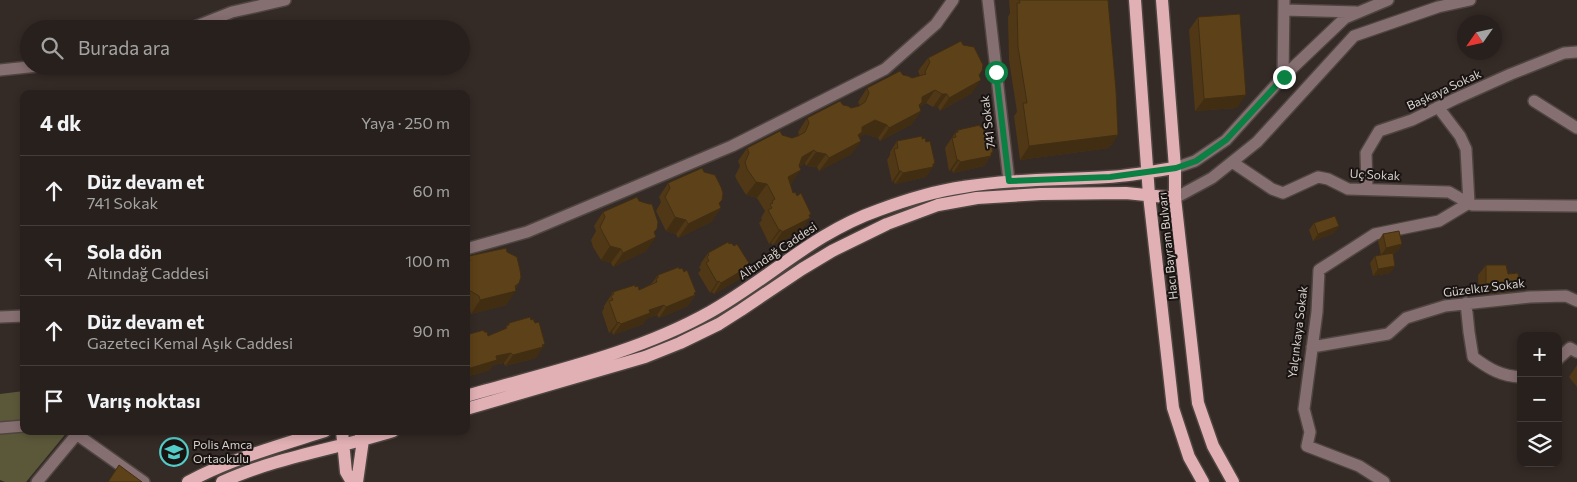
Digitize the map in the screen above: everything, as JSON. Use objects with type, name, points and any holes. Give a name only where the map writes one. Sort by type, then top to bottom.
[{"type":"main road","name":"Hacı Bayram Bulvarı","points":[[1134,0],[1149,196],[1173,408],[1189,457],[1203,482]]},
{"type":"main road","name":"Hacı Bayram Bulvarı","points":[[1162,0],[1176,168],[1175,198],[1198,403],[1213,446],[1233,482]]},
{"type":"main road","name":"Altındağ Caddesi","points":[[470,395],[585,362],[663,336],[727,302],[810,244],[852,221],[878,210],[946,190],[1009,181],[1110,177],[1176,168]]},
{"type":"main road","points":[[470,408],[645,357],[680,343],[719,324],[832,250],[886,224],[938,205],[977,198],[1106,192],[1175,198]]},
{"type":"main road","points":[[188,482],[239,458],[312,435]]},
{"type":"main road","points":[[342,435],[346,472],[352,482]]},
{"type":"main road","points":[[222,482],[281,460],[342,445],[361,436]]},
{"type":"main road","points":[[357,482],[361,436]]},
{"type":"street","points":[[212,20],[232,12],[285,0]]},
{"type":"street","points":[[470,248],[527,232],[732,146],[885,69],[936,24],[953,0]]},
{"type":"street","name":"741 Sokak","points":[[988,0],[1009,181]]},
{"type":"street","points":[[1176,168],[1196,161],[1226,140],[1284,77],[1345,18],[1388,0]]},
{"type":"street","points":[[1175,198],[1212,178],[1257,142],[1354,36],[1438,7],[1470,0]]},
{"type":"street","points":[[1284,77],[1284,5],[1360,12]]},
{"type":"street","name":"Başkaya Sokak","points":[[1367,188],[1366,153],[1380,131],[1412,120],[1511,74],[1564,54],[1577,52]]},
{"type":"street","points":[[0,70],[20,68]]},
{"type":"street","points":[[1534,101],[1577,128]]},
{"type":"street","points":[[1438,107],[1460,136],[1466,148],[1469,203],[1472,205],[1577,206]]},
{"type":"street","name":"Uç Sokak","points":[[1232,162],[1272,189],[1283,193],[1318,177],[1328,179],[1348,189],[1367,188],[1450,192],[1469,203]]},
{"type":"street","name":"Yalçınkaya Sokak","points":[[1384,482],[1359,466],[1307,446],[1310,432],[1304,410],[1317,312],[1319,270],[1375,234],[1439,221],[1469,203]]},
{"type":"street","name":"Güzelkız Sokak","points":[[1312,347],[1388,334],[1406,318],[1445,306],[1530,297],[1566,296],[1577,301]]},
{"type":"street","points":[[1466,303],[1473,357],[1490,370],[1517,377]]},
{"type":"street","points":[[0,317],[20,316]]},
{"type":"street","points":[[1562,355],[1570,348],[1577,352]]},
{"type":"street","points":[[0,428],[20,426]]},
{"type":"street","points":[[38,482],[73,435]]},
{"type":"street","points":[[77,435],[144,482]]},
{"type":"shaded area","points":[[20,392],[20,435],[65,435],[26,482],[5,482],[0,480],[0,394]]},
{"type":"building","points":[[1019,0],[1108,0],[1118,135],[1029,146],[1023,103],[1027,103],[1018,47],[1017,3],[1020,3]]},
{"type":"building","points":[[1240,14],[1246,95],[1204,99],[1198,17]]},
{"type":"building","points":[[961,41],[963,45],[974,47],[983,65],[979,75],[981,80],[949,98],[947,94],[942,94],[935,90],[922,97],[922,102],[919,105],[921,111],[889,128],[887,125],[875,120],[862,127],[862,132],[858,135],[861,141],[829,158],[826,154],[814,150],[802,157],[799,166],[801,170],[788,177],[793,193],[795,192],[797,196],[801,193],[811,214],[809,215],[810,218],[782,232],[779,230],[768,210],[772,208],[770,204],[775,199],[767,184],[756,182],[747,169],[745,162],[749,153],[747,148],[780,131],[782,135],[792,138],[798,136],[805,132],[809,123],[807,118],[840,101],[843,105],[851,108],[859,106],[865,102],[869,93],[867,88],[900,71],[903,75],[912,78],[926,74],[925,72],[930,62],[928,58]]},
{"type":"building","points":[[980,125],[984,131],[988,130],[993,152],[991,156],[960,162],[957,160],[952,138],[956,137],[955,133],[958,130]]},
{"type":"building","points":[[922,136],[922,139],[925,138],[926,142],[930,141],[935,163],[933,167],[903,173],[899,171],[894,149],[898,148],[897,141]]},
{"type":"building","points":[[702,168],[704,172],[715,175],[721,187],[723,193],[722,200],[719,203],[721,208],[688,224],[686,220],[675,217],[665,197],[670,188],[668,183]]},
{"type":"building","points":[[637,197],[639,201],[652,204],[658,222],[657,229],[654,232],[656,237],[623,253],[621,249],[610,246],[600,227],[605,217],[603,212]]},
{"type":"building","points":[[1335,216],[1339,226],[1318,234],[1314,223]]},
{"type":"building","points":[[1399,231],[1402,244],[1386,248],[1383,234]]},
{"type":"building","points":[[728,242],[734,246],[737,244],[749,263],[748,267],[721,283],[717,282],[706,263],[709,261],[707,257],[708,253]]},
{"type":"building","points":[[506,248],[507,252],[517,257],[521,277],[519,283],[515,286],[516,291],[480,300],[479,296],[470,291],[470,256]]},
{"type":"building","points":[[1393,253],[1395,266],[1378,269],[1375,256]]},
{"type":"building","points":[[1486,265],[1506,265],[1508,274],[1518,273],[1519,281],[1486,284]]},
{"type":"building","points":[[679,267],[684,272],[687,270],[696,292],[694,293],[695,295],[666,307],[664,305],[649,310],[650,313],[621,324],[617,323],[609,301],[613,300],[611,296],[614,294],[613,292],[635,285],[635,287],[638,286],[639,290],[657,282],[658,275]]},
{"type":"building","points":[[530,317],[535,323],[539,322],[545,344],[542,345],[543,347],[513,355],[511,353],[496,356],[497,360],[470,368],[470,334],[484,330],[488,336],[507,328],[506,326],[509,323]]},
{"type":"building","points":[[119,465],[142,482],[108,482]]},
{"type":"place","name":"Polis Amca Ortaokulu","points":[[174,452]]},
{"type":"route","points":[[996,72],[1009,181],[1110,177],[1176,168],[1196,161],[1226,140],[1284,77]]}]
